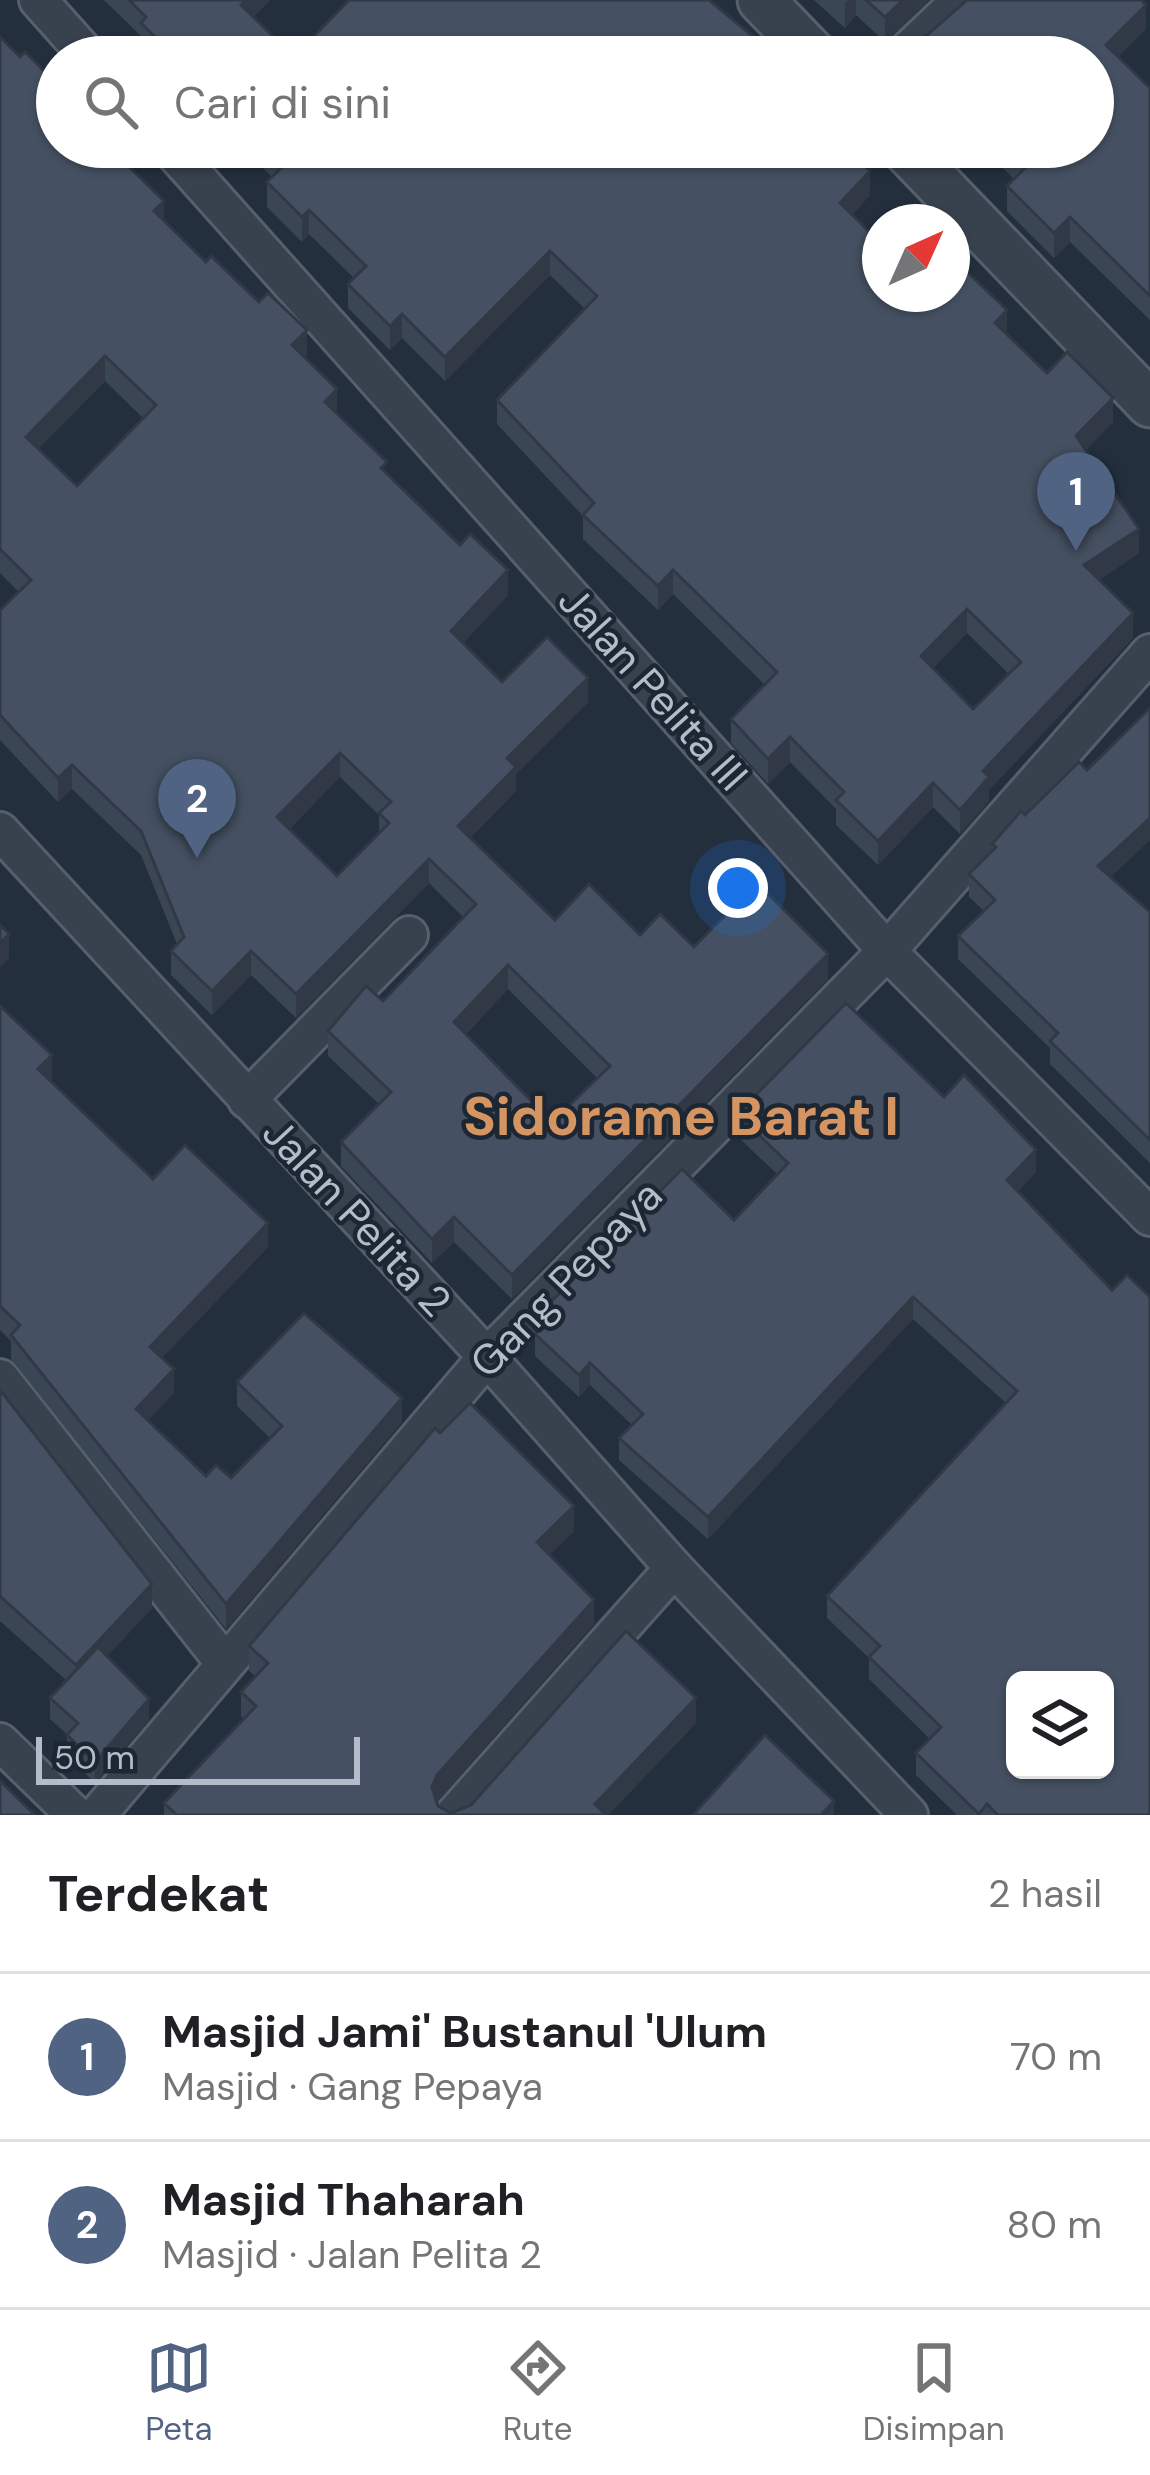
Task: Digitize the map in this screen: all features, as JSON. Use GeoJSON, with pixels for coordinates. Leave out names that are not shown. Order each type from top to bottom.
{"type":"FeatureCollection","features":[{"type":"Feature","properties":{"kind":"street"},"geometry":{"type":"LineString","coordinates":[[38,0],[70,36]]}},
{"type":"Feature","properties":{"kind":"street"},"geometry":{"type":"LineString","coordinates":[[761,0],[796,36]]}},
{"type":"Feature","properties":{"kind":"street"},"geometry":{"type":"LineString","coordinates":[[923,36],[961,0]]}},
{"type":"Feature","properties":{"kind":"street","name":"Jalan Pelita III"},"geometry":{"type":"LineString","coordinates":[[188,168],[887,951],[1150,1217]]}},
{"type":"Feature","properties":{"kind":"street"},"geometry":{"type":"LineString","coordinates":[[923,168],[1150,404]]}},
{"type":"Feature","properties":{"kind":"street","name":"Gang Pepaya"},"geometry":{"type":"LineString","coordinates":[[97,1815],[223,1661],[488,1357],[887,951],[1150,653]]}},
{"type":"Feature","properties":{"kind":"street","name":"Jalan Pelita 2"},"geometry":{"type":"LineString","coordinates":[[0,831],[488,1357],[674,1568],[909,1815]]}},
{"type":"Feature","properties":{"kind":"street"},"geometry":{"type":"LineString","coordinates":[[247,1100],[409,935]]}},
{"type":"Feature","properties":{"kind":"street"},"geometry":{"type":"LineString","coordinates":[[0,1378],[223,1661]]}},
{"type":"Feature","properties":{"kind":"street"},"geometry":{"type":"LineString","coordinates":[[454,1815],[674,1568]]}},
{"type":"Feature","properties":{"kind":"street"},"geometry":{"type":"LineString","coordinates":[[0,1742],[75,1815]]}},
{"type":"Feature","properties":{"kind":"building"},"geometry":{"type":"Polygon","coordinates":[[[129,0],[246,0],[241,5],[273,36],[154,36],[141,23],[146,17],[129,0]]]}},
{"type":"Feature","properties":{"kind":"building"},"geometry":{"type":"Polygon","coordinates":[[[349,0],[709,0],[753,36],[314,36],[349,0]]]}},
{"type":"Feature","properties":{"kind":"building"},"geometry":{"type":"Polygon","coordinates":[[[866,0],[903,0],[885,17],[866,0]]]}},
{"type":"Feature","properties":{"kind":"building"},"geometry":{"type":"Polygon","coordinates":[[[967,0],[1141,0],[1146,5],[1114,37],[926,36],[967,0]]]}},
{"type":"Feature","properties":{"kind":"building"},"geometry":{"type":"Polygon","coordinates":[[[0,37],[20,57],[25,52],[36,63],[36,168],[130,168],[164,201],[154,211],[206,262],[211,256],[259,302],[268,293],[307,330],[292,345],[337,389],[325,402],[387,462],[381,468],[460,545],[470,534],[508,570],[451,631],[502,682],[547,637],[588,678],[507,758],[516,767],[458,826],[555,920],[589,884],[640,935],[660,914],[694,947],[757,883],[828,954],[512,1275],[454,1217],[432,1239],[341,1142],[391,1092],[328,1031],[366,986],[383,1001],[476,904],[429,859],[296,994],[251,951],[212,991],[171,951],[184,937],[141,831],[72,765],[58,778],[0,715],[0,610],[31,580],[0,549],[0,37]],[[105,356],[26,437],[77,486],[156,405],[105,356]],[[340,753],[277,817],[337,876],[389,823],[379,813],[391,802],[340,753]],[[508,965],[454,1022],[552,1122],[610,1066],[508,965]]]}},
{"type":"Feature","properties":{"kind":"building"},"geometry":{"type":"Polygon","coordinates":[[[1114,53],[1150,88],[1150,296],[1070,217],[1054,233],[1007,186],[1025,168],[1114,168],[1114,53]]]}},
{"type":"Feature","properties":{"kind":"building"},"geometry":{"type":"Polygon","coordinates":[[[281,168],[867,168],[870,171],[840,203],[862,224],[862,312],[970,312],[970,275],[1007,310],[995,323],[1047,373],[1067,352],[1113,398],[1076,436],[1139,529],[1084,565],[1133,613],[983,771],[989,777],[960,810],[933,783],[878,841],[836,800],[844,792],[790,737],[768,759],[731,719],[777,672],[673,570],[658,586],[583,515],[594,503],[497,400],[597,296],[550,251],[445,357],[402,314],[390,326],[348,284],[366,266],[309,210],[302,217],[267,182],[281,168]],[[967,609],[921,656],[973,709],[1021,662],[967,609]]]}},
{"type":"Feature","properties":{"kind":"building"},"geometry":{"type":"Polygon","coordinates":[[[1150,708],[1150,818],[1098,866],[1150,912],[1150,1140],[1050,1041],[1058,1033],[958,936],[995,900],[969,874],[996,847],[992,844],[1021,811],[1025,815],[1079,762],[1087,770],[1150,708]]]}},
{"type":"Feature","properties":{"kind":"building"},"geometry":{"type":"Polygon","coordinates":[[[846,1003],[944,1097],[964,1075],[1036,1150],[1007,1180],[1112,1290],[1127,1275],[1150,1297],[1150,1815],[998,1815],[987,1804],[979,1814],[916,1753],[941,1727],[869,1657],[880,1646],[827,1596],[1017,1391],[913,1297],[708,1517],[619,1438],[643,1414],[590,1363],[579,1375],[535,1334],[553,1316],[545,1308],[682,1169],[734,1220],[788,1163],[737,1114],[846,1003]]]}},
{"type":"Feature","properties":{"kind":"building"},"geometry":{"type":"Polygon","coordinates":[[[0,1006],[52,1055],[38,1069],[153,1179],[185,1145],[268,1223],[150,1347],[174,1369],[136,1409],[206,1476],[216,1465],[231,1478],[282,1426],[237,1382],[304,1313],[402,1398],[226,1604],[11,1335],[20,1325],[0,1306],[0,1006]]]}},
{"type":"Feature","properties":{"kind":"building"},"geometry":{"type":"Polygon","coordinates":[[[0,1390],[152,1584],[76,1665],[0,1596],[0,1390]]]}},
{"type":"Feature","properties":{"kind":"building"},"geometry":{"type":"Polygon","coordinates":[[[470,1403],[574,1506],[537,1542],[594,1600],[437,1775],[432,1787],[438,1806],[451,1813],[471,1805],[626,1631],[696,1698],[595,1804],[606,1815],[177,1815],[164,1803],[256,1706],[241,1692],[268,1663],[249,1646],[435,1428],[440,1433],[470,1403]]]}},
{"type":"Feature","properties":{"kind":"building"},"geometry":{"type":"Polygon","coordinates":[[[98,1647],[149,1699],[95,1762],[67,1735],[78,1723],[50,1698],[98,1647]]]}},
{"type":"Feature","properties":{"kind":"building"},"geometry":{"type":"Polygon","coordinates":[[[765,1735],[834,1801],[821,1815],[693,1815],[765,1735]]]}},
{"type":"Feature","properties":{"kind":"building"},"geometry":{"type":"Polygon","coordinates":[[[0,1781],[35,1815],[0,1815],[0,1781]]]}},
{"type":"Feature","properties":{"kind":"place","name":"Masjid Jami' Bustanul 'Ulum"},"geometry":{"type":"Point","coordinates":[1076,551]}},
{"type":"Feature","properties":{"kind":"place","name":"Masjid Thaharah"},"geometry":{"type":"Point","coordinates":[197,858]}},
{"type":"Feature","properties":{"kind":"district","name":"Sidorame Barat I"},"geometry":{"type":"Point","coordinates":[681,1116]}}]}
